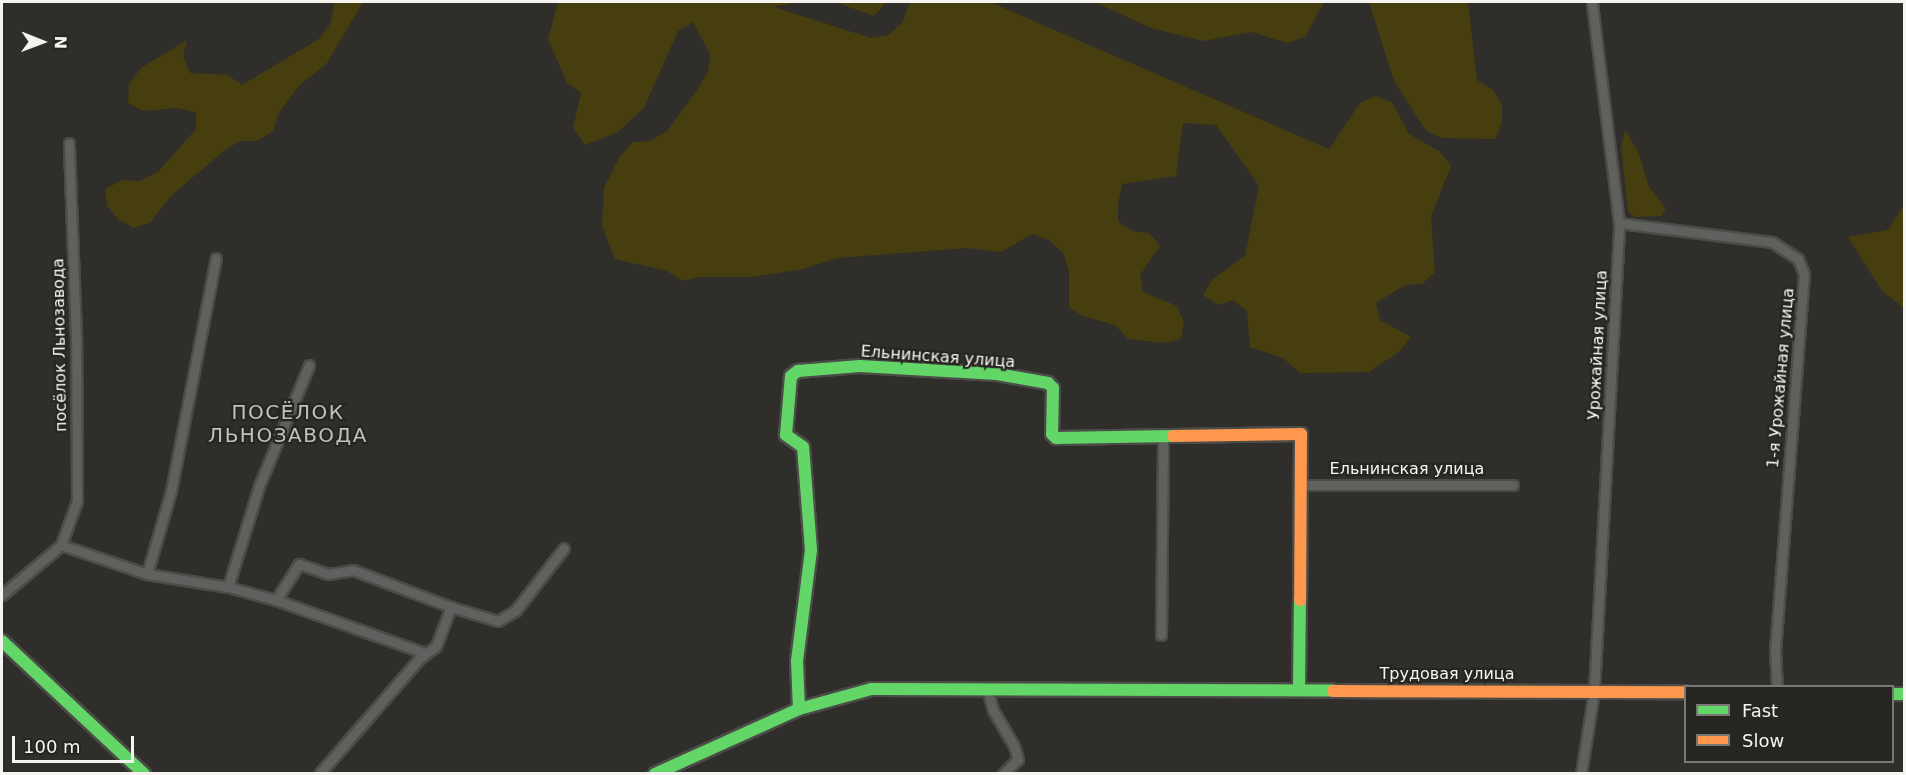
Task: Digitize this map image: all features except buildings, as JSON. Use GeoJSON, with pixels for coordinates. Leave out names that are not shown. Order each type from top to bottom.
{"type":"FeatureCollection","features":[{"type":"Feature","properties":{"kind":"main road","name":"Ельнинская улица"},"geometry":{"type":"LineString","coordinates":[[799,710],[797,661],[811,550],[803,447],[786,435],[791,376],[798,371],[860,366],[997,374],[1048,383],[1053,388],[1052,434],[1056,438],[1301,434],[1299,690]]}},
{"type":"Feature","properties":{"kind":"main road"},"geometry":{"type":"LineString","coordinates":[[2,641],[144,774]]}},
{"type":"Feature","properties":{"kind":"main road","name":"Трудовая улица"},"geometry":{"type":"LineString","coordinates":[[987,688],[1684,692]]}},
{"type":"Feature","properties":{"kind":"main road"},"geometry":{"type":"LineString","coordinates":[[655,774],[799,710],[871,689],[987,688]]}},
{"type":"Feature","properties":{"kind":"street","name":"Урожайная улица"},"geometry":{"type":"LineString","coordinates":[[1581,774],[1594,691],[1619,223],[1592,2]]}},
{"type":"Feature","properties":{"kind":"street","name":"посёлок Льнозавода"},"geometry":{"type":"LineString","coordinates":[[2,595],[61,545],[77,501],[76,337],[69,143]]}},
{"type":"Feature","properties":{"kind":"street","name":"1-я Урожайная улица"},"geometry":{"type":"LineString","coordinates":[[1619,223],[1772,242],[1798,259],[1804,274],[1775,650],[1777,685]]}},
{"type":"Feature","properties":{"kind":"street"},"geometry":{"type":"LineString","coordinates":[[147,574],[171,491],[216,258]]}},
{"type":"Feature","properties":{"kind":"street"},"geometry":{"type":"LineString","coordinates":[[228,587],[259,486],[309,365]]}},
{"type":"Feature","properties":{"kind":"street"},"geometry":{"type":"LineString","coordinates":[[1161,635],[1163,437]]}},
{"type":"Feature","properties":{"kind":"street","name":"Ельнинская улица"},"geometry":{"type":"LineString","coordinates":[[1300,485],[1513,485]]}},
{"type":"Feature","properties":{"kind":"street"},"geometry":{"type":"LineString","coordinates":[[61,545],[147,574],[228,587],[276,600],[422,656]]}},
{"type":"Feature","properties":{"kind":"street"},"geometry":{"type":"LineString","coordinates":[[276,600],[299,564],[328,574],[353,570],[455,609],[498,621],[516,610],[564,548]]}},
{"type":"Feature","properties":{"kind":"street"},"geometry":{"type":"LineString","coordinates":[[320,773],[422,656],[436,646],[455,609]]}},
{"type":"Feature","properties":{"kind":"street"},"geometry":{"type":"LineString","coordinates":[[987,688],[993,710],[1018,759],[1003,774]]}},
{"type":"Feature","properties":{"kind":"shaded area"},"geometry":{"type":"Polygon","coordinates":[[[335,2],[363,2],[327,63],[299,86],[278,114],[273,131],[257,141],[240,141],[225,150],[171,196],[150,223],[133,228],[118,219],[107,206],[105,189],[123,180],[140,181],[158,172],[196,129],[196,112],[177,108],[143,111],[128,103],[129,84],[141,68],[187,40],[183,57],[190,73],[228,75],[242,85],[319,39],[330,24],[335,2]]]}},
{"type":"Feature","properties":{"kind":"shaded area"},"geometry":{"type":"Polygon","coordinates":[[[558,2],[796,2],[774,7],[871,38],[888,35],[902,23],[910,2],[990,2],[1329,149],[1360,103],[1375,96],[1392,102],[1409,134],[1439,151],[1451,165],[1431,217],[1435,272],[1422,284],[1405,285],[1376,303],[1380,320],[1411,337],[1400,351],[1369,372],[1300,373],[1283,358],[1250,347],[1247,311],[1233,300],[1218,305],[1203,295],[1213,279],[1245,256],[1259,186],[1216,125],[1183,123],[1176,176],[1122,184],[1118,204],[1118,221],[1132,231],[1149,233],[1160,246],[1140,275],[1143,292],[1177,306],[1184,322],[1181,339],[1164,343],[1128,339],[1115,325],[1082,316],[1069,307],[1069,271],[1063,253],[1049,240],[1032,234],[1001,252],[967,248],[837,258],[803,269],[752,277],[699,277],[683,281],[667,271],[615,259],[602,226],[604,188],[620,156],[633,142],[650,141],[667,131],[708,71],[710,54],[693,22],[678,31],[644,108],[618,132],[585,145],[573,128],[581,93],[567,83],[548,39],[558,2]]]}},
{"type":"Feature","properties":{"kind":"shaded area"},"geometry":{"type":"Polygon","coordinates":[[[835,2],[886,2],[874,16],[835,2]]]}},
{"type":"Feature","properties":{"kind":"shaded area"},"geometry":{"type":"Polygon","coordinates":[[[1095,2],[1324,2],[1305,37],[1287,43],[1252,32],[1203,41],[1151,28],[1095,2]]]}},
{"type":"Feature","properties":{"kind":"shaded area"},"geometry":{"type":"Polygon","coordinates":[[[1369,2],[1468,2],[1477,80],[1493,90],[1502,105],[1502,123],[1495,139],[1442,138],[1426,131],[1394,81],[1369,2]]]}},
{"type":"Feature","properties":{"kind":"shaded area"},"geometry":{"type":"Polygon","coordinates":[[[1625,130],[1638,151],[1649,187],[1666,208],[1661,216],[1635,217],[1628,212],[1621,147],[1625,130]]]}},
{"type":"Feature","properties":{"kind":"shaded area"},"geometry":{"type":"Polygon","coordinates":[[[1904,205],[1904,308],[1882,291],[1848,237],[1888,230],[1904,205]]]}},
{"type":"Feature","properties":{"kind":"traffic: fast"},"geometry":{"type":"LineString","coordinates":[[799,709],[797,661],[811,550],[803,447],[786,435],[791,376],[798,371],[860,366],[997,374],[1048,383],[1053,388],[1052,434],[1056,438],[1173,436]]}},
{"type":"Feature","properties":{"kind":"traffic: fast"},"geometry":{"type":"LineString","coordinates":[[1299,690],[1300,600]]}},
{"type":"Feature","properties":{"kind":"traffic: fast"},"geometry":{"type":"LineString","coordinates":[[2,641],[144,774]]}},
{"type":"Feature","properties":{"kind":"traffic: fast"},"geometry":{"type":"LineString","coordinates":[[655,774],[799,709],[871,689],[1333,691]]}},
{"type":"Feature","properties":{"kind":"traffic: fast"},"geometry":{"type":"LineString","coordinates":[[1894,694],[1904,694]]}},
{"type":"Feature","properties":{"kind":"traffic: slow"},"geometry":{"type":"LineString","coordinates":[[1173,436],[1301,434],[1300,600]]}},
{"type":"Feature","properties":{"kind":"traffic: slow"},"geometry":{"type":"LineString","coordinates":[[1333,691],[1684,692]]}},
{"type":"Feature","properties":{"kind":"district","name":"ПОСЁЛОК ЛЬНОЗАВОДА"},"geometry":{"type":"Point","coordinates":[288,424]}}]}
